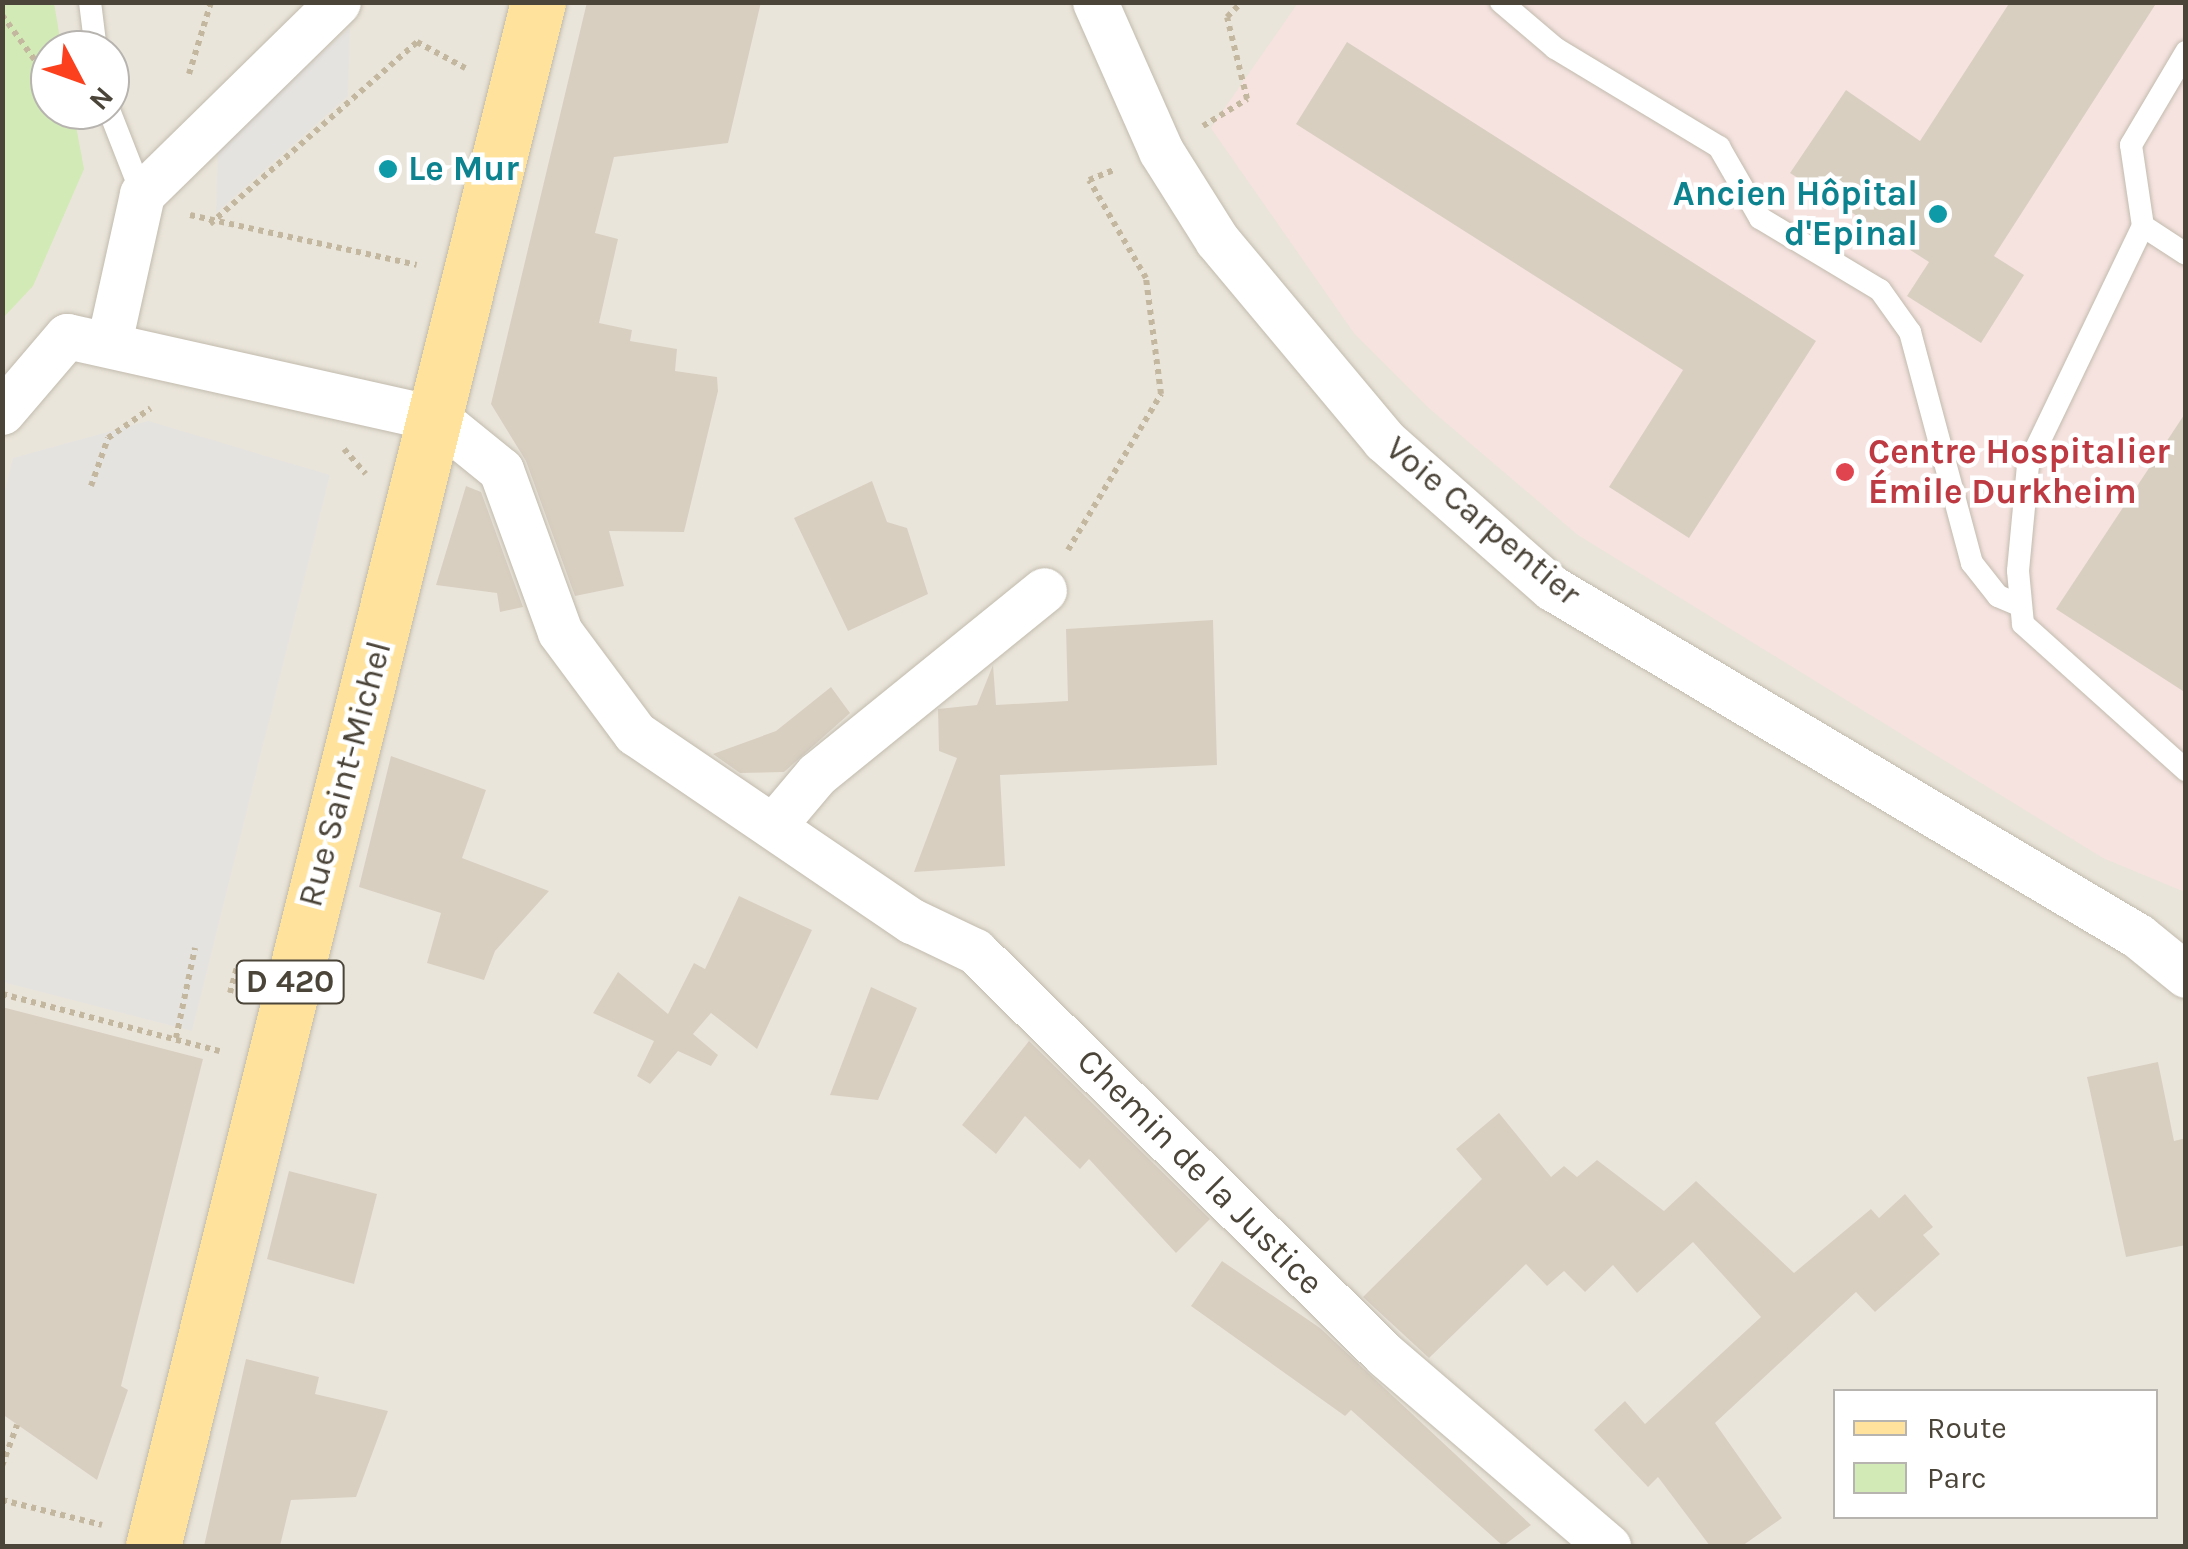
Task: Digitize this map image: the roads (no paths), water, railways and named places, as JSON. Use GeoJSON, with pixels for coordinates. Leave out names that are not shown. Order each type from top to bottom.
{"type":"FeatureCollection","features":[{"type":"Feature","properties":{"kind":"main road","name":"Rue Saint-Michel"},"geometry":{"type":"LineString","coordinates":[[131,1537],[239,1175],[438,420],[529,5]]}},
{"type":"Feature","properties":{"kind":"street"},"geometry":{"type":"LineString","coordinates":[[110,343],[159,208],[338,2]]}},
{"type":"Feature","properties":{"kind":"street","name":"Voie Carpentier"},"geometry":{"type":"LineString","coordinates":[[1094,2],[1162,151],[1218,240],[1384,440],[1552,588],[2138,936],[2186,975]]}},
{"type":"Feature","properties":{"kind":"street"},"geometry":{"type":"LineString","coordinates":[[2,412],[67,336],[438,420]]}},
{"type":"Feature","properties":{"kind":"street","name":"Chemin de la Justice"},"geometry":{"type":"LineString","coordinates":[[438,420],[501,470],[560,632],[635,733],[912,921],[976,951],[1386,1355],[1608,1546]]}},
{"type":"Feature","properties":{"kind":"street"},"geometry":{"type":"LineString","coordinates":[[773,826],[830,762],[1044,590]]}},
{"type":"Feature","properties":{"kind":"street","name":"Voie Carpentier"},"geometry":{"type":"LineString","coordinates":[[2138,936],[2186,945]]}},
{"type":"Feature","properties":{"kind":"lane"},"geometry":{"type":"LineString","coordinates":[[90,2],[94,30]]}},
{"type":"Feature","properties":{"kind":"lane"},"geometry":{"type":"LineString","coordinates":[[1501,2],[1555,48],[1719,147],[1760,218],[1880,290],[1910,332],[1972,564],[1998,596],[2021,606]]}},
{"type":"Feature","properties":{"kind":"lane"},"geometry":{"type":"LineString","coordinates":[[2186,52],[2131,145],[2143,226],[2028,465],[2021,606],[2023,624],[2068,674],[2186,770]]}},
{"type":"Feature","properties":{"kind":"lane"},"geometry":{"type":"LineString","coordinates":[[119,130],[159,208]]}},
{"type":"Feature","properties":{"kind":"lane"},"geometry":{"type":"LineString","coordinates":[[2143,226],[2186,254]]}},
{"type":"Feature","properties":{"kind":"place","name":"Le Mur"},"geometry":{"type":"Point","coordinates":[388,169]}},
{"type":"Feature","properties":{"kind":"place","name":"Ancien Hôpital d'Epinal"},"geometry":{"type":"Point","coordinates":[1938,214]}},
{"type":"Feature","properties":{"kind":"place","name":"Centre Hospitalier Émile Durkheim"},"geometry":{"type":"Point","coordinates":[1845,472]}}]}
